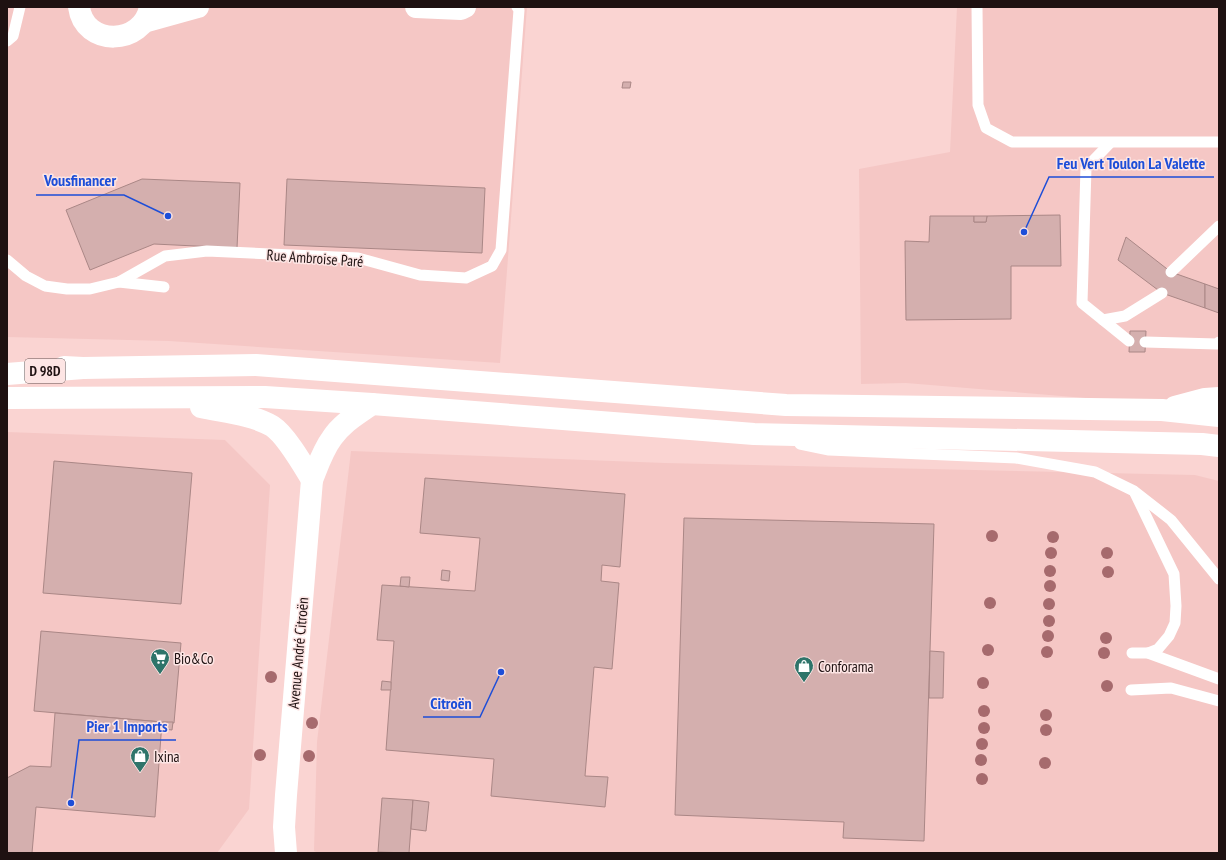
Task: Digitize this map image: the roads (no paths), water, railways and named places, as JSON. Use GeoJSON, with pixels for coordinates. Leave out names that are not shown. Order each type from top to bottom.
{"type":"FeatureCollection","features":[{"type":"Feature","properties":{"kind":"main road"},"geometry":{"type":"LineString","coordinates":[[65,7],[81,14],[94,30],[102,35],[111,37],[121,37],[138,29],[147,14],[198,7]]}},
{"type":"Feature","properties":{"kind":"main road"},"geometry":{"type":"LineString","coordinates":[[416,7],[461,9],[465,7]]}},
{"type":"Feature","properties":{"kind":"main road"},"geometry":{"type":"LineString","coordinates":[[7,363],[82,368],[256,365],[786,405],[1162,410],[1219,416]]}},
{"type":"Feature","properties":{"kind":"main road","name":"D 98D"},"geometry":{"type":"LineString","coordinates":[[7,374],[82,368]]}},
{"type":"Feature","properties":{"kind":"main road"},"geometry":{"type":"LineString","coordinates":[[7,398],[265,397],[754,434],[1194,444],[1219,446]]}},
{"type":"Feature","properties":{"kind":"main road"},"geometry":{"type":"LineString","coordinates":[[160,398],[247,416],[272,426],[283,436],[312,480]]}},
{"type":"Feature","properties":{"kind":"main road"},"geometry":{"type":"LineString","coordinates":[[1162,410],[1205,399],[1219,398]]}},
{"type":"Feature","properties":{"kind":"main road","name":"Avenue André Citroën"},"geometry":{"type":"LineString","coordinates":[[286,853],[284,827],[312,480],[326,447],[332,437],[343,425],[372,404]]}},
{"type":"Feature","properties":{"kind":"main road","name":"Avenue André Citroën"},"geometry":{"type":"LineString","coordinates":[[271,853],[284,827]]}},
{"type":"Feature","properties":{"kind":"lane"},"geometry":{"type":"LineString","coordinates":[[7,40],[13,36],[20,7]]}},
{"type":"Feature","properties":{"kind":"lane","name":"Rue Ambroise Paré"},"geometry":{"type":"LineString","coordinates":[[7,260],[26,276],[45,286],[66,289],[90,289],[119,282],[165,256],[207,252],[358,258],[420,275],[466,278],[492,266],[501,250],[519,10],[517,7]]}},
{"type":"Feature","properties":{"kind":"lane"},"geometry":{"type":"LineString","coordinates":[[977,7],[978,105],[986,128],[1012,142],[1217,146]]}},
{"type":"Feature","properties":{"kind":"lane"},"geometry":{"type":"LineString","coordinates":[[1110,143],[1086,168],[1082,303],[1129,340]]}},
{"type":"Feature","properties":{"kind":"lane"},"geometry":{"type":"LineString","coordinates":[[1171,272],[1219,226]]}},
{"type":"Feature","properties":{"kind":"lane"},"geometry":{"type":"LineString","coordinates":[[119,282],[164,287]]}},
{"type":"Feature","properties":{"kind":"lane"},"geometry":{"type":"LineString","coordinates":[[1103,320],[1124,316],[1162,293]]}},
{"type":"Feature","properties":{"kind":"lane"},"geometry":{"type":"LineString","coordinates":[[1146,342],[1217,344],[1219,342]]}},
{"type":"Feature","properties":{"kind":"lane"},"geometry":{"type":"LineString","coordinates":[[754,434],[829,450],[1016,458],[1095,472],[1134,491],[1171,520],[1219,580]]}},
{"type":"Feature","properties":{"kind":"lane"},"geometry":{"type":"LineString","coordinates":[[1134,491],[1174,574],[1176,606],[1175,623],[1169,636],[1158,648],[1148,654]]}},
{"type":"Feature","properties":{"kind":"lane"},"geometry":{"type":"LineString","coordinates":[[1132,653],[1148,654],[1219,679]]}},
{"type":"Feature","properties":{"kind":"lane"},"geometry":{"type":"LineString","coordinates":[[1131,690],[1171,688],[1219,701]]}},
{"type":"Feature","properties":{"kind":"place","name":"Vousfinancer"},"geometry":{"type":"Point","coordinates":[168,216]}},
{"type":"Feature","properties":{"kind":"place","name":"Feu Vert Toulon La Valette"},"geometry":{"type":"Point","coordinates":[1024,232]}},
{"type":"Feature","properties":{"kind":"place","name":"Citroën"},"geometry":{"type":"Point","coordinates":[501,672]}},
{"type":"Feature","properties":{"kind":"place","name":"Bio&Co"},"geometry":{"type":"Point","coordinates":[160,675]}},
{"type":"Feature","properties":{"kind":"place","name":"Conforama"},"geometry":{"type":"Point","coordinates":[804,683]}},
{"type":"Feature","properties":{"kind":"place","name":"Ixina"},"geometry":{"type":"Point","coordinates":[140,773]}},
{"type":"Feature","properties":{"kind":"place","name":"Pier 1 Imports"},"geometry":{"type":"Point","coordinates":[71,803]}}]}
